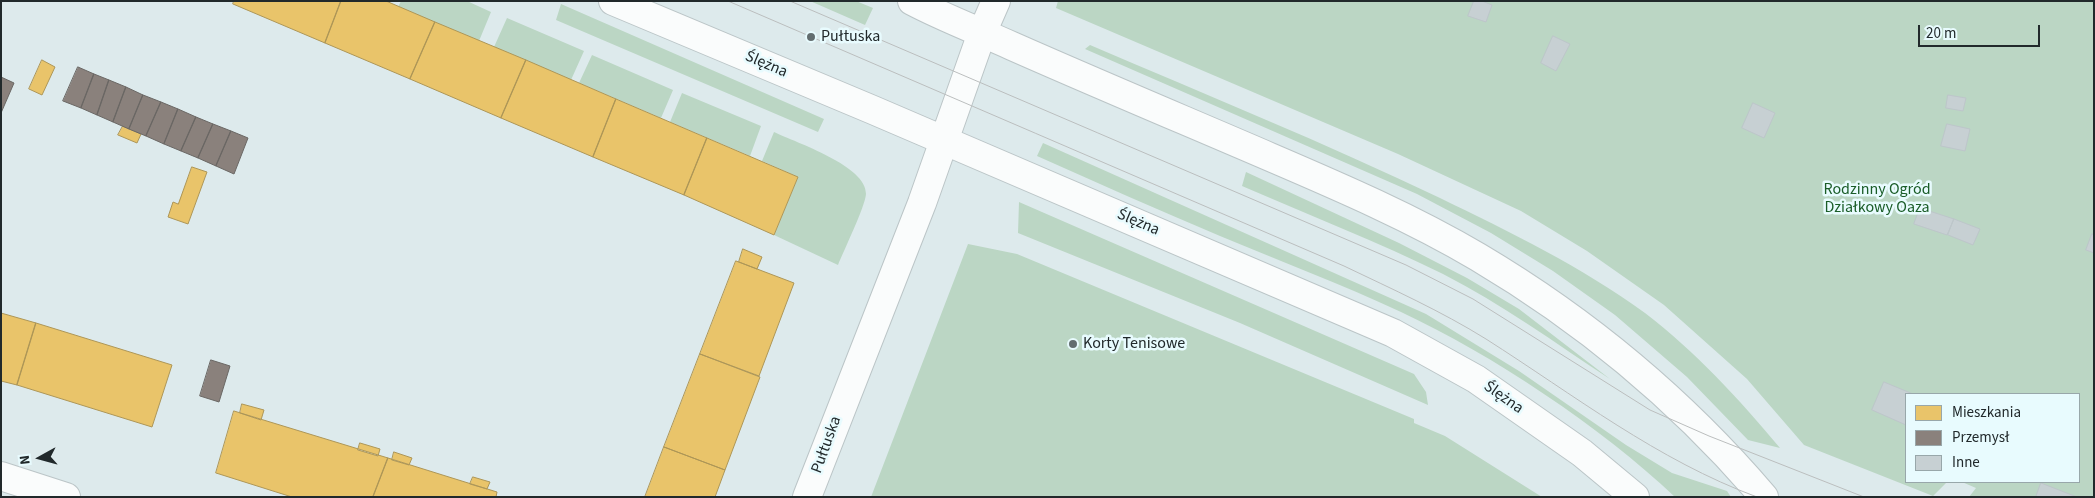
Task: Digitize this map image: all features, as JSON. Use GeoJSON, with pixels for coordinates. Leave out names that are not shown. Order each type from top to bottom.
{"type":"FeatureCollection","features":[{"type":"Feature","properties":{"kind":"main road","name":"Ślężna"},"geometry":{"type":"LineString","coordinates":[[613,1],[944,140],[1393,333],[1476,380],[1582,452],[1635,497]]}},
{"type":"Feature","properties":{"kind":"main road"},"geometry":{"type":"LineString","coordinates":[[912,1],[1326,181],[1476,255],[1581,324],[1627,360],[1709,436],[1764,497]]}},
{"type":"Feature","properties":{"kind":"main road","name":"Pułtuska"},"geometry":{"type":"LineString","coordinates":[[807,497],[944,140],[982,33],[996,1]]}},
{"type":"Feature","properties":{"kind":"main road"},"geometry":{"type":"LineString","coordinates":[[1,476],[66,497]]}},
{"type":"Feature","properties":{"kind":"green space"},"geometry":{"type":"Polygon","coordinates":[[[401,1],[467,1],[491,12],[479,41],[398,7],[401,1]]]}},
{"type":"Feature","properties":{"kind":"green space"},"geometry":{"type":"Polygon","coordinates":[[[810,1],[856,1],[873,8],[865,25],[810,1]]]}},
{"type":"Feature","properties":{"kind":"green space","name":"Rodzinny Ogród Działkowy Oaza"},"geometry":{"type":"Polygon","coordinates":[[[1058,1],[2094,1],[2094,497],[1969,497],[1976,488],[1964,483],[2080,483],[2080,393],[1905,393],[1905,483],[1946,483],[1933,496],[1804,445],[1747,379],[1664,305],[1587,251],[1521,211],[1398,154],[1056,8],[1058,1]]]}},
{"type":"Feature","properties":{"kind":"green space"},"geometry":{"type":"Polygon","coordinates":[[[561,4],[824,119],[818,132],[556,20],[561,4]]]}},
{"type":"Feature","properties":{"kind":"green space"},"geometry":{"type":"Polygon","coordinates":[[[507,18],[584,51],[571,80],[494,47],[507,18]]]}},
{"type":"Feature","properties":{"kind":"green space"},"geometry":{"type":"Polygon","coordinates":[[[1090,45],[1397,178],[1493,224],[1571,265],[1621,296],[1682,343],[1733,394],[1780,448],[1748,440],[1687,377],[1615,315],[1553,271],[1491,233],[1417,194],[1085,49],[1090,45]]]}},
{"type":"Feature","properties":{"kind":"green space"},"geometry":{"type":"Polygon","coordinates":[[[592,55],[673,90],[661,118],[579,83],[592,55]]]}},
{"type":"Feature","properties":{"kind":"green space"},"geometry":{"type":"Polygon","coordinates":[[[682,93],[761,126],[750,156],[670,122],[682,93]]]}},
{"type":"Feature","properties":{"kind":"green space"},"geometry":{"type":"Polygon","coordinates":[[[774,132],[843,165],[855,174],[863,184],[866,194],[865,200],[838,265],[774,235],[798,177],[762,161],[774,132]]]}},
{"type":"Feature","properties":{"kind":"green space"},"geometry":{"type":"Polygon","coordinates":[[[1043,143],[1426,314],[1519,371],[1626,445],[1672,473],[1727,491],[1731,497],[1675,497],[1646,471],[1580,419],[1545,394],[1472,349],[1401,312],[1037,156],[1043,143]]]}},
{"type":"Feature","properties":{"kind":"green space"},"geometry":{"type":"Polygon","coordinates":[[[1246,172],[1399,243],[1467,278],[1519,309],[1610,379],[1507,311],[1443,274],[1242,186],[1246,172]]]}},
{"type":"Feature","properties":{"kind":"green space"},"geometry":{"type":"Polygon","coordinates":[[[1019,202],[1414,374],[1426,392],[1428,405],[1240,323],[1018,233],[1019,202]]]}},
{"type":"Feature","properties":{"kind":"green space","name":"Korty Tenisowe"},"geometry":{"type":"Polygon","coordinates":[[[968,244],[1017,254],[1414,419],[1414,423],[1445,436],[1542,497],[871,497],[968,244]]]}},
{"type":"Feature","properties":{"kind":"building: Mieszkania"},"geometry":{"type":"Polygon","coordinates":[[[234,1],[341,1],[325,43],[233,4],[234,1]]]}},
{"type":"Feature","properties":{"kind":"building: Mieszkania"},"geometry":{"type":"Polygon","coordinates":[[[341,1],[386,1],[435,22],[410,79],[325,43],[341,1]]]}},
{"type":"Feature","properties":{"kind":"building: Mieszkania"},"geometry":{"type":"Polygon","coordinates":[[[435,22],[526,60],[501,118],[410,79],[435,22]]]}},
{"type":"Feature","properties":{"kind":"building: Mieszkania"},"geometry":{"type":"Polygon","coordinates":[[[42,60],[55,67],[42,95],[29,89],[42,60]]]}},
{"type":"Feature","properties":{"kind":"building: Mieszkania"},"geometry":{"type":"Polygon","coordinates":[[[526,60],[616,99],[593,157],[501,118],[526,60]]]}},
{"type":"Feature","properties":{"kind":"building: Mieszkania"},"geometry":{"type":"Polygon","coordinates":[[[616,99],[707,138],[684,195],[593,157],[616,99]]]}},
{"type":"Feature","properties":{"kind":"building: Mieszkania"},"geometry":{"type":"Polygon","coordinates":[[[123,126],[141,134],[137,143],[118,135],[123,126]]]}},
{"type":"Feature","properties":{"kind":"building: Mieszkania"},"geometry":{"type":"Polygon","coordinates":[[[707,138],[798,177],[774,235],[684,195],[707,138]]]}},
{"type":"Feature","properties":{"kind":"building: Mieszkania"},"geometry":{"type":"Polygon","coordinates":[[[192,167],[207,172],[188,224],[168,217],[173,202],[178,204],[192,167]]]}},
{"type":"Feature","properties":{"kind":"building: Mieszkania"},"geometry":{"type":"Polygon","coordinates":[[[743,249],[762,257],[757,269],[739,262],[743,249]]]}},
{"type":"Feature","properties":{"kind":"building: Mieszkania"},"geometry":{"type":"Polygon","coordinates":[[[736,261],[794,283],[759,376],[700,354],[736,261]]]}},
{"type":"Feature","properties":{"kind":"building: Mieszkania"},"geometry":{"type":"Polygon","coordinates":[[[1,313],[36,323],[17,385],[1,381],[1,313]]]}},
{"type":"Feature","properties":{"kind":"building: Mieszkania"},"geometry":{"type":"Polygon","coordinates":[[[36,323],[172,365],[152,427],[17,385],[36,323]]]}},
{"type":"Feature","properties":{"kind":"building: Mieszkania"},"geometry":{"type":"Polygon","coordinates":[[[700,354],[760,377],[725,470],[664,447],[700,354]]]}},
{"type":"Feature","properties":{"kind":"building: Mieszkania"},"geometry":{"type":"Polygon","coordinates":[[[242,404],[264,410],[261,420],[240,413],[242,404]]]}},
{"type":"Feature","properties":{"kind":"building: Mieszkania"},"geometry":{"type":"Polygon","coordinates":[[[234,411],[388,458],[373,497],[292,497],[216,473],[234,411]]]}},
{"type":"Feature","properties":{"kind":"building: Mieszkania"},"geometry":{"type":"Polygon","coordinates":[[[360,443],[380,449],[378,456],[358,450],[360,443]]]}},
{"type":"Feature","properties":{"kind":"building: Mieszkania"},"geometry":{"type":"Polygon","coordinates":[[[664,447],[725,470],[715,497],[645,497],[664,447]]]}},
{"type":"Feature","properties":{"kind":"building: Mieszkania"},"geometry":{"type":"Polygon","coordinates":[[[394,452],[412,458],[409,465],[392,460],[394,452]]]}},
{"type":"Feature","properties":{"kind":"building: Mieszkania"},"geometry":{"type":"Polygon","coordinates":[[[388,458],[497,492],[496,497],[373,497],[388,458]]]}},
{"type":"Feature","properties":{"kind":"building: Mieszkania"},"geometry":{"type":"Polygon","coordinates":[[[473,477],[490,482],[487,489],[470,484],[473,477]]]}},
{"type":"Feature","properties":{"kind":"building: Przemysł"},"geometry":{"type":"Polygon","coordinates":[[[78,67],[94,74],[81,108],[63,101],[78,67]]]}},
{"type":"Feature","properties":{"kind":"building: Przemysł"},"geometry":{"type":"Polygon","coordinates":[[[94,74],[109,80],[97,115],[81,108],[94,74]]]}},
{"type":"Feature","properties":{"kind":"building: Przemysł"},"geometry":{"type":"Polygon","coordinates":[[[1,77],[14,83],[1,113],[1,77]]]}},
{"type":"Feature","properties":{"kind":"building: Przemysł"},"geometry":{"type":"Polygon","coordinates":[[[109,80],[126,87],[113,122],[97,115],[109,80]]]}},
{"type":"Feature","properties":{"kind":"building: Przemysł"},"geometry":{"type":"Polygon","coordinates":[[[126,87],[143,95],[129,129],[113,122],[126,87]]]}},
{"type":"Feature","properties":{"kind":"building: Przemysł"},"geometry":{"type":"Polygon","coordinates":[[[143,95],[161,102],[146,136],[129,129],[143,95]]]}},
{"type":"Feature","properties":{"kind":"building: Przemysł"},"geometry":{"type":"Polygon","coordinates":[[[161,102],[178,109],[164,144],[146,136],[161,102]]]}},
{"type":"Feature","properties":{"kind":"building: Przemysł"},"geometry":{"type":"Polygon","coordinates":[[[178,109],[196,117],[181,151],[164,144],[178,109]]]}},
{"type":"Feature","properties":{"kind":"building: Przemysł"},"geometry":{"type":"Polygon","coordinates":[[[196,117],[213,124],[198,158],[181,151],[196,117]]]}},
{"type":"Feature","properties":{"kind":"building: Przemysł"},"geometry":{"type":"Polygon","coordinates":[[[213,124],[231,131],[216,166],[198,158],[213,124]]]}},
{"type":"Feature","properties":{"kind":"building: Przemysł"},"geometry":{"type":"Polygon","coordinates":[[[231,131],[248,138],[234,174],[216,166],[231,131]]]}},
{"type":"Feature","properties":{"kind":"building: Przemysł"},"geometry":{"type":"Polygon","coordinates":[[[211,360],[230,366],[219,402],[200,396],[211,360]]]}},
{"type":"Feature","properties":{"kind":"building: Inne"},"geometry":{"type":"Polygon","coordinates":[[[1474,1],[1482,1],[1492,5],[1486,22],[1468,16],[1474,1]]]}},
{"type":"Feature","properties":{"kind":"building: Inne"},"geometry":{"type":"Polygon","coordinates":[[[1553,36],[1570,44],[1556,71],[1541,63],[1553,36]]]}},
{"type":"Feature","properties":{"kind":"building: Inne"},"geometry":{"type":"Polygon","coordinates":[[[1948,95],[1966,98],[1963,111],[1946,108],[1948,95]]]}},
{"type":"Feature","properties":{"kind":"building: Inne"},"geometry":{"type":"Polygon","coordinates":[[[1753,103],[1775,113],[1764,138],[1742,128],[1753,103]]]}},
{"type":"Feature","properties":{"kind":"building: Inne"},"geometry":{"type":"Polygon","coordinates":[[[1947,124],[1970,129],[1965,151],[1941,146],[1947,124]]]}},
{"type":"Feature","properties":{"kind":"building: Inne"},"geometry":{"type":"Polygon","coordinates":[[[1920,208],[1954,219],[1947,235],[1914,224],[1920,208]]]}},
{"type":"Feature","properties":{"kind":"building: Inne"},"geometry":{"type":"Polygon","coordinates":[[[1954,219],[1980,229],[1973,245],[1948,235],[1954,219]]]}},
{"type":"Feature","properties":{"kind":"building: Inne"},"geometry":{"type":"Polygon","coordinates":[[[2092,234],[2094,235],[2094,253],[2086,250],[2092,234]]]}},
{"type":"Feature","properties":{"kind":"building: Inne"},"geometry":{"type":"Polygon","coordinates":[[[1884,382],[1911,393],[1905,393],[1905,425],[1872,410],[1884,382]]]}},
{"type":"Feature","properties":{"kind":"building: Inne"},"geometry":{"type":"Polygon","coordinates":[[[2041,483],[2077,497],[2036,497],[2041,483]]]}},
{"type":"Feature","properties":{"kind":"tram line"},"geometry":{"type":"LineString","coordinates":[[728,1],[1344,266],[1398,292],[1452,319],[1486,339],[1651,446],[1720,482],[1757,497]]}},
{"type":"Feature","properties":{"kind":"tram line"},"geometry":{"type":"LineString","coordinates":[[790,1],[1406,265],[1473,299],[1650,410],[1709,436],[1864,497]]}},
{"type":"Feature","properties":{"kind":"place","name":"Pułtuska"},"geometry":{"type":"Point","coordinates":[811,37]}},
{"type":"Feature","properties":{"kind":"place","name":"Korty Tenisowe"},"geometry":{"type":"Point","coordinates":[1073,344]}}]}
